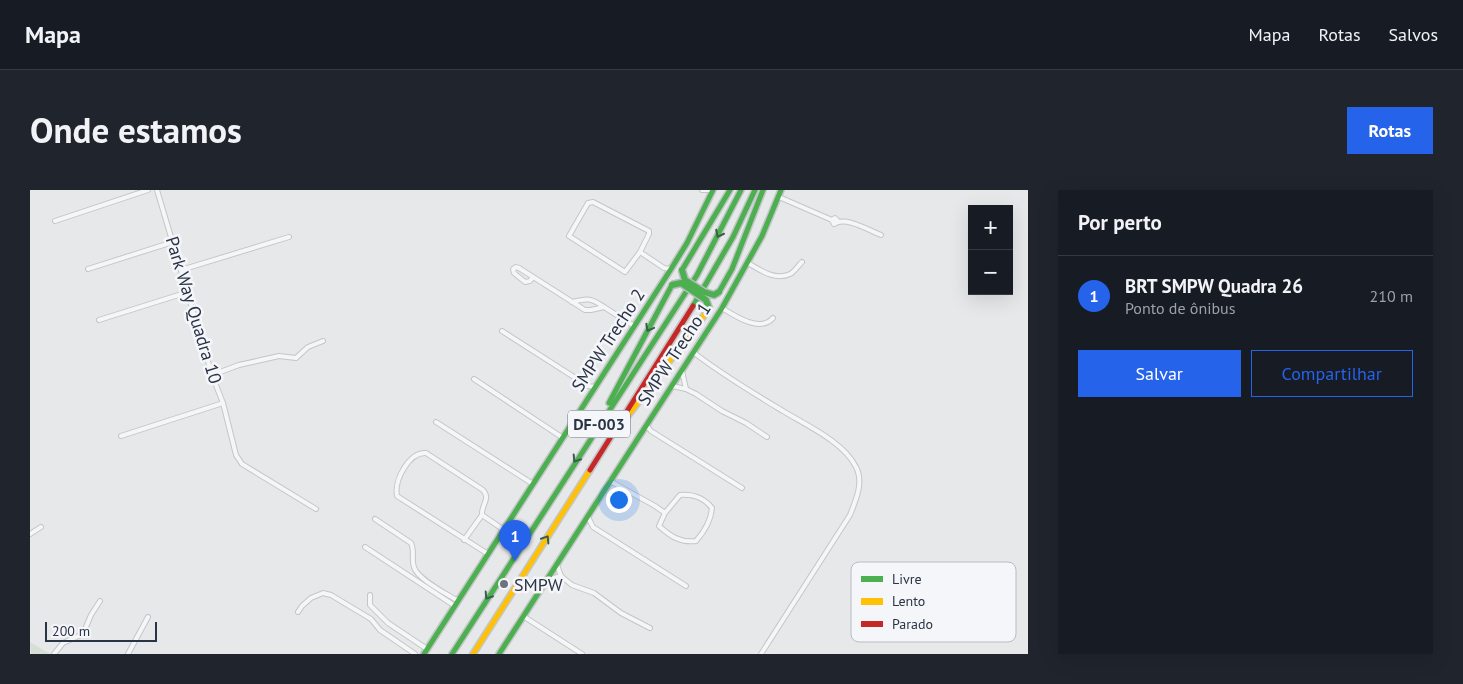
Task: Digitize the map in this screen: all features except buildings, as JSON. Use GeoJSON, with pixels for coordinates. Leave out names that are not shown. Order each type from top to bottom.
{"type":"FeatureCollection","features":[{"type":"Feature","properties":{"kind":"main road","name":"SMPW Trecho 2"},"geometry":{"type":"LineString","coordinates":[[425,652],[667,276],[687,243],[713,190]]}},
{"type":"Feature","properties":{"kind":"main road"},"geometry":{"type":"LineString","coordinates":[[730,190],[682,270],[685,280],[704,292],[714,295],[719,292],[740,251],[763,190]]}},
{"type":"Feature","properties":{"kind":"main road","name":"DF-003"},"geometry":{"type":"LineString","coordinates":[[452,654],[697,275],[741,190]]}},
{"type":"Feature","properties":{"kind":"main road","name":"DF-003"},"geometry":{"type":"LineString","coordinates":[[473,654],[710,280],[737,232],[755,190]]}},
{"type":"Feature","properties":{"kind":"main road","name":"SMPW Trecho 1"},"geometry":{"type":"LineString","coordinates":[[499,654],[722,308],[748,263],[780,193]]}},
{"type":"Feature","properties":{"kind":"main road"},"geometry":{"type":"LineString","coordinates":[[596,429],[672,285],[681,283],[706,300],[709,308],[611,438]]}},
{"type":"Feature","properties":{"kind":"street"},"geometry":{"type":"LineString","coordinates":[[55,221],[148,190]]}},
{"type":"Feature","properties":{"kind":"street"},"geometry":{"type":"LineString","coordinates":[[157,191],[162,190]]}},
{"type":"Feature","properties":{"kind":"street"},"geometry":{"type":"LineString","coordinates":[[704,190],[713,190]]}},
{"type":"Feature","properties":{"kind":"street"},"geometry":{"type":"LineString","coordinates":[[704,190],[710,198]]}},
{"type":"Feature","properties":{"kind":"street","name":"Park Way Quadra 10"},"geometry":{"type":"LineString","coordinates":[[157,191],[236,455],[242,464],[316,509]]}},
{"type":"Feature","properties":{"kind":"street"},"geometry":{"type":"LineString","coordinates":[[780,193],[832,220],[835,218],[838,221],[849,222],[881,235]]}},
{"type":"Feature","properties":{"kind":"street"},"geometry":{"type":"LineString","coordinates":[[593,202],[649,231],[640,252],[624,272],[570,237],[569,234],[588,203],[593,202]]}},
{"type":"Feature","properties":{"kind":"street"},"geometry":{"type":"LineString","coordinates":[[182,270],[289,237]]}},
{"type":"Feature","properties":{"kind":"street"},"geometry":{"type":"LineString","coordinates":[[88,269],[173,242]]}},
{"type":"Feature","properties":{"kind":"street"},"geometry":{"type":"LineString","coordinates":[[640,252],[664,268],[671,269]]}},
{"type":"Feature","properties":{"kind":"street"},"geometry":{"type":"LineString","coordinates":[[748,263],[768,274],[778,276],[790,274],[802,262]]}},
{"type":"Feature","properties":{"kind":"street"},"geometry":{"type":"LineString","coordinates":[[533,277],[530,281],[526,282],[514,273],[513,269],[519,268],[588,310],[604,307]]}},
{"type":"Feature","properties":{"kind":"street"},"geometry":{"type":"LineString","coordinates":[[664,268],[667,276]]}},
{"type":"Feature","properties":{"kind":"street"},"geometry":{"type":"LineString","coordinates":[[99,320],[188,292]]}},
{"type":"Feature","properties":{"kind":"street"},"geometry":{"type":"LineString","coordinates":[[572,302],[588,298],[634,326]]}},
{"type":"Feature","properties":{"kind":"street"},"geometry":{"type":"LineString","coordinates":[[722,308],[749,322],[764,324],[768,323],[772,318]]}},
{"type":"Feature","properties":{"kind":"street"},"geometry":{"type":"LineString","coordinates":[[502,331],[588,386],[596,387]]}},
{"type":"Feature","properties":{"kind":"street"},"geometry":{"type":"LineString","coordinates":[[212,375],[239,365],[279,356],[296,358],[308,347],[323,341]]}},
{"type":"Feature","properties":{"kind":"street"},"geometry":{"type":"LineString","coordinates":[[694,352],[745,388],[822,434],[847,455],[856,467],[859,486],[857,499],[850,515],[761,654]]}},
{"type":"Feature","properties":{"kind":"street"},"geometry":{"type":"LineString","coordinates":[[682,371],[686,389]]}},
{"type":"Feature","properties":{"kind":"street"},"geometry":{"type":"LineString","coordinates":[[474,380],[563,438]]}},
{"type":"Feature","properties":{"kind":"street"},"geometry":{"type":"LineString","coordinates":[[588,386],[591,394]]}},
{"type":"Feature","properties":{"kind":"street"},"geometry":{"type":"LineString","coordinates":[[672,386],[686,389],[767,437]]}},
{"type":"Feature","properties":{"kind":"street"},"geometry":{"type":"LineString","coordinates":[[121,436],[222,403]]}},
{"type":"Feature","properties":{"kind":"street"},"geometry":{"type":"LineString","coordinates":[[436,422],[533,484]]}},
{"type":"Feature","properties":{"kind":"street"},"geometry":{"type":"LineString","coordinates":[[644,428],[742,488]]}},
{"type":"Feature","properties":{"kind":"street"},"geometry":{"type":"LineString","coordinates":[[464,540],[482,515],[482,508],[487,500],[486,493],[426,453],[415,455],[404,469],[397,485],[397,496],[464,540],[488,554]]}},
{"type":"Feature","properties":{"kind":"street"},"geometry":{"type":"LineString","coordinates":[[610,481],[655,506],[665,514]]}},
{"type":"Feature","properties":{"kind":"street"},"geometry":{"type":"LineString","coordinates":[[680,494],[698,496],[712,508],[702,534],[696,540],[691,541],[669,536],[660,526],[665,514],[680,494]]}},
{"type":"Feature","properties":{"kind":"street"},"geometry":{"type":"LineString","coordinates":[[482,515],[504,530]]}},
{"type":"Feature","properties":{"kind":"street"},"geometry":{"type":"LineString","coordinates":[[588,517],[592,527]]}},
{"type":"Feature","properties":{"kind":"street"},"geometry":{"type":"LineString","coordinates":[[375,519],[410,543],[413,549],[413,564],[418,575],[456,604]]}},
{"type":"Feature","properties":{"kind":"street"},"geometry":{"type":"LineString","coordinates":[[582,526],[592,527],[686,586]]}},
{"type":"Feature","properties":{"kind":"street"},"geometry":{"type":"LineString","coordinates":[[30,534],[41,527]]}},
{"type":"Feature","properties":{"kind":"street"},"geometry":{"type":"LineString","coordinates":[[364,547],[456,604]]}},
{"type":"Feature","properties":{"kind":"street"},"geometry":{"type":"LineString","coordinates":[[557,565],[560,576],[572,585],[594,593],[621,613],[650,628]]}},
{"type":"Feature","properties":{"kind":"street"},"geometry":{"type":"LineString","coordinates":[[547,580],[560,576]]}},
{"type":"Feature","properties":{"kind":"street"},"geometry":{"type":"LineString","coordinates":[[298,612],[307,600],[323,593],[331,595],[371,619],[380,630],[416,654]]}},
{"type":"Feature","properties":{"kind":"street"},"geometry":{"type":"LineString","coordinates":[[370,595],[370,605],[388,623],[425,652]]}},
{"type":"Feature","properties":{"kind":"street"},"geometry":{"type":"LineString","coordinates":[[54,654],[63,643],[83,634],[100,601]]}},
{"type":"Feature","properties":{"kind":"street"},"geometry":{"type":"LineString","coordinates":[[523,616],[582,654]]}},
{"type":"Feature","properties":{"kind":"street"},"geometry":{"type":"LineString","coordinates":[[128,654],[148,617]]}},
{"type":"Feature","properties":{"kind":"shaded area"},"geometry":{"type":"Polygon","coordinates":[[[30,642],[50,654],[31,654],[30,642]]]}},
{"type":"Feature","properties":{"kind":"traffic: fast"},"geometry":{"type":"LineString","coordinates":[[424,654],[671,269],[687,243],[713,190]]}},
{"type":"Feature","properties":{"kind":"traffic: fast"},"geometry":{"type":"LineString","coordinates":[[682,270],[730,190]]}},
{"type":"Feature","properties":{"kind":"traffic: fast"},"geometry":{"type":"LineString","coordinates":[[452,654],[697,275],[741,190]]}},
{"type":"Feature","properties":{"kind":"traffic: fast"},"geometry":{"type":"LineString","coordinates":[[693,306],[733,237],[755,190]]}},
{"type":"Feature","properties":{"kind":"traffic: fast"},"geometry":{"type":"LineString","coordinates":[[719,292],[732,269],[763,190]]}},
{"type":"Feature","properties":{"kind":"traffic: fast"},"geometry":{"type":"LineString","coordinates":[[499,654],[722,308],[762,236],[781,190]]}},
{"type":"Feature","properties":{"kind":"traffic: fast"},"geometry":{"type":"LineString","coordinates":[[682,270],[685,280],[704,292],[714,295],[719,292]]}},
{"type":"Feature","properties":{"kind":"traffic: fast"},"geometry":{"type":"LineString","coordinates":[[672,285],[681,283],[706,300],[709,309]]}},
{"type":"Feature","properties":{"kind":"traffic: fast"},"geometry":{"type":"LineString","coordinates":[[609,403],[672,285]]}},
{"type":"Feature","properties":{"kind":"traffic: slow"},"geometry":{"type":"LineString","coordinates":[[627,417],[709,309]]}},
{"type":"Feature","properties":{"kind":"traffic: slow"},"geometry":{"type":"LineString","coordinates":[[473,654],[590,470]]}},
{"type":"Feature","properties":{"kind":"traffic: jam"},"geometry":{"type":"LineString","coordinates":[[590,470],[693,306]]}},
{"type":"Feature","properties":{"kind":"place","name":"BRT SMPW Quadra 26"},"geometry":{"type":"Point","coordinates":[515,561]}},
{"type":"Feature","properties":{"kind":"place","name":"SMPW"},"geometry":{"type":"Point","coordinates":[504,584]}}]}
